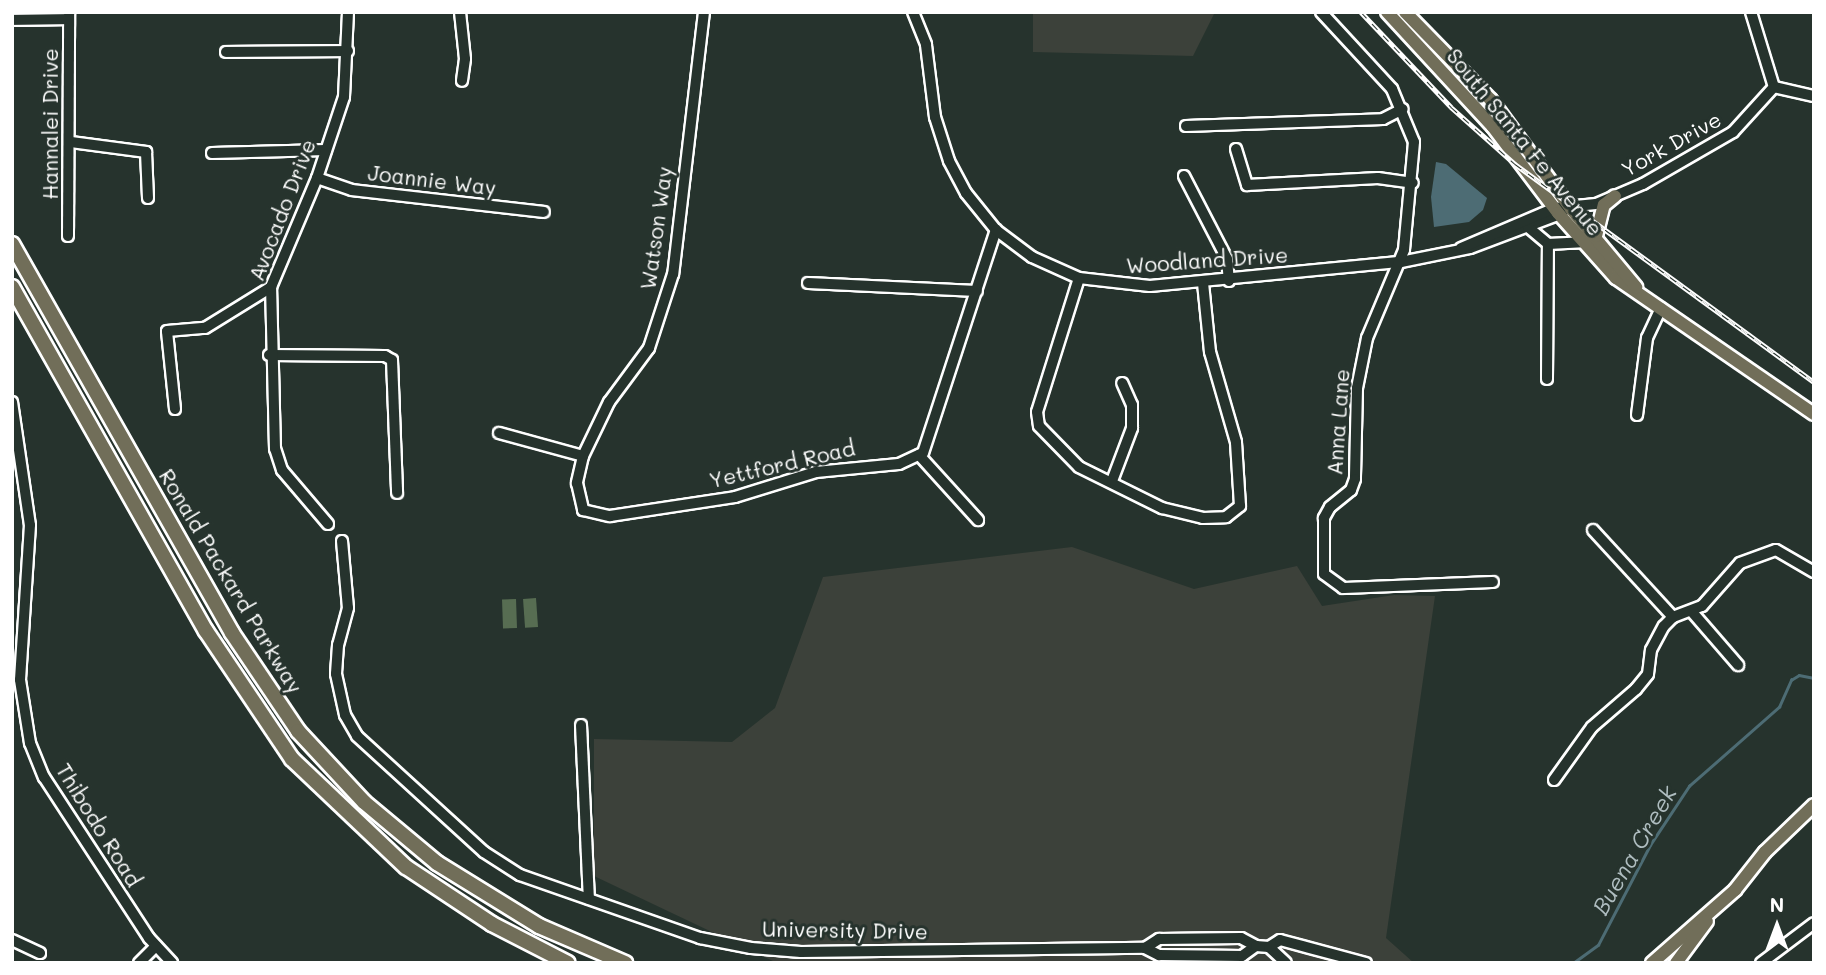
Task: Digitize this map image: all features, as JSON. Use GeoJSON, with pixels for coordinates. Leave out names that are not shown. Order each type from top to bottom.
{"type":"FeatureCollection","features":[{"type":"Feature","properties":{"kind":"highway","name":"Ronald Packard Parkway"},"geometry":{"type":"LineString","coordinates":[[12,244],[232,633],[298,731],[364,802],[447,870],[540,926],[625,963]]}},
{"type":"Feature","properties":{"kind":"highway","name":"Ronald Packard Parkway"},"geometry":{"type":"LineString","coordinates":[[12,287],[206,631],[292,759],[353,821],[406,867],[492,924],[568,963]]}},
{"type":"Feature","properties":{"kind":"main road","name":"South Santa Fe Avenue"},"geometry":{"type":"LineString","coordinates":[[1387,12],[1447,75],[1478,95],[1562,211],[1596,236],[1638,289]]}},
{"type":"Feature","properties":{"kind":"main road","name":"South Santa Fe Avenue"},"geometry":{"type":"LineString","coordinates":[[1405,12],[1491,100],[1582,242],[1616,278],[1638,289],[1814,414]]}},
{"type":"Feature","properties":{"kind":"main road"},"geometry":{"type":"LineString","coordinates":[[1596,236],[1604,205],[1615,196]]}},
{"type":"Feature","properties":{"kind":"main road"},"geometry":{"type":"LineString","coordinates":[[1652,963],[1715,909],[1814,804]]}},
{"type":"Feature","properties":{"kind":"main road"},"geometry":{"type":"LineString","coordinates":[[1676,963],[1715,909]]}},
{"type":"Feature","properties":{"kind":"street","name":"Avocado Drive"},"geometry":{"type":"LineString","coordinates":[[328,524],[281,464],[272,440],[269,355],[271,287],[317,178],[344,97],[348,12]]}},
{"type":"Feature","properties":{"kind":"street"},"geometry":{"type":"LineString","coordinates":[[460,12],[465,59],[462,81]]}},
{"type":"Feature","properties":{"kind":"street","name":"Watson Way"},"geometry":{"type":"LineString","coordinates":[[583,510],[577,483],[583,456],[609,402],[649,348],[673,274],[704,12]]}},
{"type":"Feature","properties":{"kind":"street","name":"Woodland Drive"},"geometry":{"type":"LineString","coordinates":[[914,12],[926,45],[935,117],[948,161],[966,193],[996,230],[1032,257],[1079,278],[1115,285],[1203,283],[1401,262],[1461,248],[1528,227],[1562,211]]}},
{"type":"Feature","properties":{"kind":"street"},"geometry":{"type":"LineString","coordinates":[[1321,12],[1392,89],[1403,109],[1414,142],[1413,183],[1401,262]]}},
{"type":"Feature","properties":{"kind":"street"},"geometry":{"type":"LineString","coordinates":[[1751,12],[1774,87],[1814,96]]}},
{"type":"Feature","properties":{"kind":"street"},"geometry":{"type":"LineString","coordinates":[[12,20],[69,15]]}},
{"type":"Feature","properties":{"kind":"street","name":"Hannalei Drive"},"geometry":{"type":"LineString","coordinates":[[68,236],[71,142],[69,15]]}},
{"type":"Feature","properties":{"kind":"street"},"geometry":{"type":"LineString","coordinates":[[226,52],[348,51]]}},
{"type":"Feature","properties":{"kind":"street","name":"York Drive"},"geometry":{"type":"LineString","coordinates":[[1562,211],[1615,196],[1715,145],[1748,118],[1774,87]]}},
{"type":"Feature","properties":{"kind":"street"},"geometry":{"type":"LineString","coordinates":[[1186,126],[1383,119],[1403,109]]}},
{"type":"Feature","properties":{"kind":"street"},"geometry":{"type":"LineString","coordinates":[[71,142],[146,152],[148,198]]}},
{"type":"Feature","properties":{"kind":"street"},"geometry":{"type":"LineString","coordinates":[[1236,149],[1247,185],[1378,178],[1413,183]]}},
{"type":"Feature","properties":{"kind":"street"},"geometry":{"type":"LineString","coordinates":[[212,153],[326,150]]}},
{"type":"Feature","properties":{"kind":"street"},"geometry":{"type":"LineString","coordinates":[[1184,176],[1227,259],[1229,281]]}},
{"type":"Feature","properties":{"kind":"street","name":"Joannie Way"},"geometry":{"type":"LineString","coordinates":[[317,178],[352,190],[544,212]]}},
{"type":"Feature","properties":{"kind":"street","name":"Woodland Drive"},"geometry":{"type":"LineString","coordinates":[[1461,248],[1562,211]]}},
{"type":"Feature","properties":{"kind":"street"},"geometry":{"type":"LineString","coordinates":[[1528,227],[1548,244],[1582,242]]}},
{"type":"Feature","properties":{"kind":"street"},"geometry":{"type":"LineString","coordinates":[[978,520],[919,455],[931,432],[996,230]]}},
{"type":"Feature","properties":{"kind":"street"},"geometry":{"type":"LineString","coordinates":[[1546,379],[1548,244]]}},
{"type":"Feature","properties":{"kind":"street","name":"Anna Lane"},"geometry":{"type":"LineString","coordinates":[[1401,262],[1367,338],[1357,388],[1355,479],[1352,490],[1330,507],[1324,518],[1324,574],[1343,588],[1493,582]]}},
{"type":"Feature","properties":{"kind":"street"},"geometry":{"type":"LineString","coordinates":[[1079,278],[1038,412],[1039,426],[1079,467],[1185,516],[1226,517],[1240,506],[1236,442],[1211,359],[1203,283]]}},
{"type":"Feature","properties":{"kind":"street"},"geometry":{"type":"LineString","coordinates":[[808,283],[977,291]]}},
{"type":"Feature","properties":{"kind":"street"},"geometry":{"type":"LineString","coordinates":[[174,409],[167,331],[205,328],[271,287]]}},
{"type":"Feature","properties":{"kind":"street"},"geometry":{"type":"LineString","coordinates":[[1637,415],[1647,338],[1661,307]]}},
{"type":"Feature","properties":{"kind":"street"},"geometry":{"type":"LineString","coordinates":[[269,355],[386,356],[391,360],[397,493]]}},
{"type":"Feature","properties":{"kind":"street"},"geometry":{"type":"LineString","coordinates":[[1112,481],[1132,428],[1132,405],[1122,383]]}},
{"type":"Feature","properties":{"kind":"street","name":"Thibodo Road"},"geometry":{"type":"LineString","coordinates":[[12,402],[30,525],[16,680],[30,743],[44,778],[156,946],[172,963]]}},
{"type":"Feature","properties":{"kind":"street"},"geometry":{"type":"LineString","coordinates":[[499,432],[583,456]]}},
{"type":"Feature","properties":{"kind":"street","name":"Yettford Road"},"geometry":{"type":"LineString","coordinates":[[583,510],[610,516],[735,497],[816,472],[900,464],[919,455]]}},
{"type":"Feature","properties":{"kind":"street"},"geometry":{"type":"LineString","coordinates":[[1593,530],[1673,617]]}},
{"type":"Feature","properties":{"kind":"street","name":"University Drive"},"geometry":{"type":"LineString","coordinates":[[342,541],[348,608],[336,674],[345,715],[357,736],[484,852],[520,875],[700,938],[751,948],[801,952],[1145,948],[1159,955],[1242,956],[1256,946]]}},
{"type":"Feature","properties":{"kind":"street"},"geometry":{"type":"LineString","coordinates":[[1554,780],[1592,727],[1636,689],[1648,674],[1656,636],[1673,617],[1693,613],[1740,563],[1761,553],[1786,553],[1814,572]]}},
{"type":"Feature","properties":{"kind":"street"},"geometry":{"type":"LineString","coordinates":[[1693,613],[1738,666]]}},
{"type":"Feature","properties":{"kind":"street"},"geometry":{"type":"LineString","coordinates":[[581,725],[589,899]]}},
{"type":"Feature","properties":{"kind":"street"},"geometry":{"type":"LineString","coordinates":[[1761,963],[1814,923]]}},
{"type":"Feature","properties":{"kind":"street","name":"University Drive"},"geometry":{"type":"LineString","coordinates":[[1145,948],[1159,939],[1241,937],[1256,946],[1269,947],[1280,940],[1307,944],[1366,963]]}},
{"type":"Feature","properties":{"kind":"street"},"geometry":{"type":"LineString","coordinates":[[12,940],[40,953]]}},
{"type":"Feature","properties":{"kind":"street"},"geometry":{"type":"LineString","coordinates":[[139,963],[156,946]]}},
{"type":"Feature","properties":{"kind":"street"},"geometry":{"type":"LineString","coordinates":[[1269,947],[1286,963]]}},
{"type":"Feature","properties":{"kind":"shaded area"},"geometry":{"type":"Polygon","coordinates":[[[1033,12],[1215,12],[1193,56],[1033,52],[1033,12]]]}},
{"type":"Feature","properties":{"kind":"shaded area"},"geometry":{"type":"Polygon","coordinates":[[[1072,547],[1194,589],[1297,566],[1322,606],[1394,595],[1435,596],[1386,938],[1414,963],[777,963],[594,876],[594,739],[732,742],[775,708],[823,577],[1072,547]]]}},
{"type":"Feature","properties":{"kind":"green space"},"geometry":{"type":"Polygon","coordinates":[[[536,598],[538,627],[525,628],[523,599],[536,598]]]}},
{"type":"Feature","properties":{"kind":"green space"},"geometry":{"type":"Polygon","coordinates":[[[502,599],[516,599],[517,628],[503,628],[502,599]]]}},
{"type":"Feature","properties":{"kind":"water"},"geometry":{"type":"Polygon","coordinates":[[[1436,162],[1446,164],[1487,198],[1483,210],[1469,222],[1434,227],[1431,197],[1436,162]]]}},
{"type":"Feature","properties":{"kind":"waterway","name":"Buena Creek"},"geometry":{"type":"LineString","coordinates":[[1573,963],[1598,945],[1650,845],[1689,786],[1779,707],[1791,680],[1799,675],[1814,678]]}},
{"type":"Feature","properties":{"kind":"railway"},"geometry":{"type":"LineString","coordinates":[[1361,12],[1451,107],[1515,164],[1814,382]]}}]}
